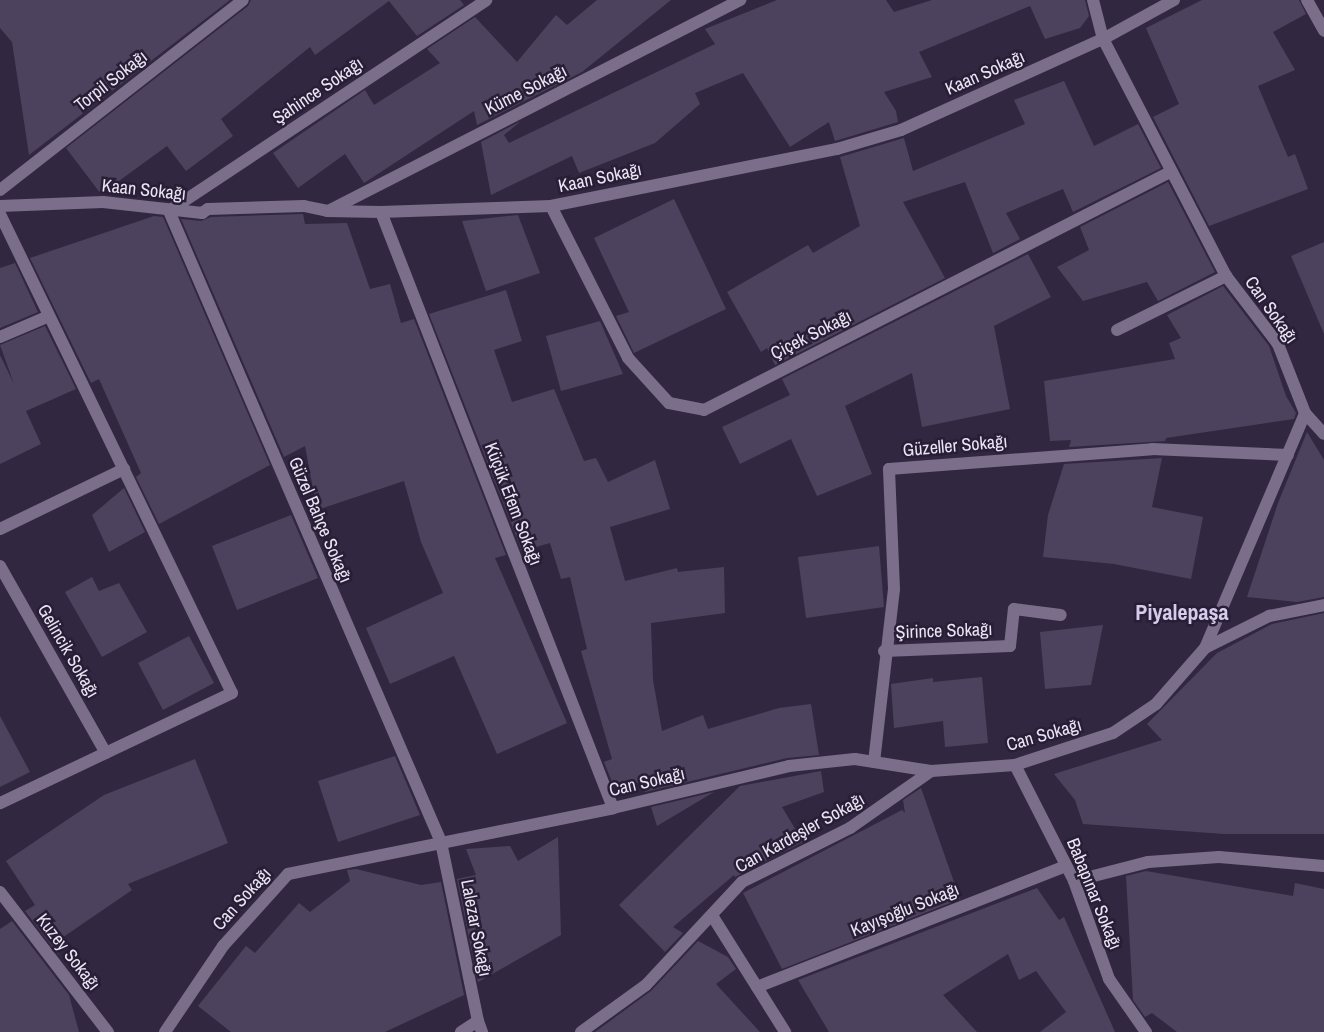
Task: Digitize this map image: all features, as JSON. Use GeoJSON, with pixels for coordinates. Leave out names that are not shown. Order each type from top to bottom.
{"type":"FeatureCollection","features":[{"type":"Feature","properties":{"kind":"street","name":"Torpil Sokağı"},"geometry":{"type":"LineString","coordinates":[[0,190],[243,0]]}},
{"type":"Feature","properties":{"kind":"street","name":"Şahince Sokağı"},"geometry":{"type":"LineString","coordinates":[[169,211],[486,0]]}},
{"type":"Feature","properties":{"kind":"street","name":"Küme Sokağı"},"geometry":{"type":"LineString","coordinates":[[328,211],[740,0]]}},
{"type":"Feature","properties":{"kind":"street","name":"Can Sokağı"},"geometry":{"type":"LineString","coordinates":[[165,1032],[223,946],[288,874],[613,808],[789,766],[855,759],[931,772],[1015,764],[1113,733],[1156,704],[1205,648],[1305,413],[1278,344],[1226,276],[1103,39],[1093,0]]}},
{"type":"Feature","properties":{"kind":"street","name":"Kaan Sokağı"},"geometry":{"type":"LineString","coordinates":[[0,206],[103,202],[169,211],[202,213],[208,209],[304,206],[328,211],[381,212],[551,206],[838,149],[901,130],[1103,39],[1174,0]]}},
{"type":"Feature","properties":{"kind":"street"},"geometry":{"type":"LineString","coordinates":[[1307,0],[1324,31]]}},
{"type":"Feature","properties":{"kind":"street","name":"Çiçek Sokağı"},"geometry":{"type":"LineString","coordinates":[[551,206],[628,358],[669,403],[704,410],[1172,171]]}},
{"type":"Feature","properties":{"kind":"street","name":"Güzel Bahçe Sokağı"},"geometry":{"type":"LineString","coordinates":[[169,211],[441,842]]}},
{"type":"Feature","properties":{"kind":"street","name":"Küçük Efem Sokağı"},"geometry":{"type":"LineString","coordinates":[[381,212],[613,808]]}},
{"type":"Feature","properties":{"kind":"street"},"geometry":{"type":"LineString","coordinates":[[0,214],[232,693],[0,803]]}},
{"type":"Feature","properties":{"kind":"street"},"geometry":{"type":"LineString","coordinates":[[1117,330],[1226,276]]}},
{"type":"Feature","properties":{"kind":"street"},"geometry":{"type":"LineString","coordinates":[[0,337],[49,316]]}},
{"type":"Feature","properties":{"kind":"street"},"geometry":{"type":"LineString","coordinates":[[1305,413],[1324,434]]}},
{"type":"Feature","properties":{"kind":"street","name":"Güzeller Sokağı"},"geometry":{"type":"LineString","coordinates":[[874,762],[884,651],[894,589],[889,469],[1152,448],[1288,455]]}},
{"type":"Feature","properties":{"kind":"street"},"geometry":{"type":"LineString","coordinates":[[0,529],[124,469]]}},
{"type":"Feature","properties":{"kind":"street","name":"Gelincik Sokağı"},"geometry":{"type":"LineString","coordinates":[[0,566],[106,752]]}},
{"type":"Feature","properties":{"kind":"street"},"geometry":{"type":"LineString","coordinates":[[1205,648],[1269,616],[1324,605]]}},
{"type":"Feature","properties":{"kind":"street","name":"Şirince Sokağı"},"geometry":{"type":"LineString","coordinates":[[884,651],[1010,646],[1014,609],[1061,615]]}},
{"type":"Feature","properties":{"kind":"street","name":"Babapınar Sokağı"},"geometry":{"type":"LineString","coordinates":[[1015,764],[1074,881],[1109,980],[1146,1032]]}},
{"type":"Feature","properties":{"kind":"street","name":"Can Kardeşler Sokağı"},"geometry":{"type":"LineString","coordinates":[[581,1032],[646,985],[742,882],[850,828],[931,772]]}},
{"type":"Feature","properties":{"kind":"street","name":"Lalezar Sokağı"},"geometry":{"type":"LineString","coordinates":[[441,842],[480,1027]]}},
{"type":"Feature","properties":{"kind":"street"},"geometry":{"type":"LineString","coordinates":[[1074,881],[1148,862],[1219,857],[1324,866]]}},
{"type":"Feature","properties":{"kind":"street","name":"Kayışoğlu Sokağı"},"geometry":{"type":"LineString","coordinates":[[757,987],[1066,866]]}},
{"type":"Feature","properties":{"kind":"street","name":"Kuzey Sokağı"},"geometry":{"type":"LineString","coordinates":[[0,892],[108,1032]]}},
{"type":"Feature","properties":{"kind":"street"},"geometry":{"type":"LineString","coordinates":[[712,916],[785,1032]]}},
{"type":"Feature","properties":{"kind":"street"},"geometry":{"type":"LineString","coordinates":[[461,1032],[480,1027]]}},
{"type":"Feature","properties":{"kind":"building"},"geometry":{"type":"Polygon","coordinates":[[[0,0],[230,0],[29,155],[12,42],[0,28],[0,0]]]}},
{"type":"Feature","properties":{"kind":"building"},"geometry":{"type":"Polygon","coordinates":[[[251,0],[460,0],[464,5],[417,36],[389,1],[315,55],[310,47],[221,119],[233,136],[186,171],[167,146],[101,194],[66,148],[248,6],[251,0]]]}},
{"type":"Feature","properties":{"kind":"building"},"geometry":{"type":"Polygon","coordinates":[[[597,0],[671,0],[582,72],[477,125],[474,111],[364,183],[345,154],[298,188],[273,153],[365,90],[374,105],[440,63],[427,49],[475,17],[517,62],[556,15],[567,25],[597,0]]]}},
{"type":"Feature","properties":{"kind":"building"},"geometry":{"type":"Polygon","coordinates":[[[777,0],[886,0],[894,12],[932,0],[1085,0],[1089,16],[1080,28],[1045,39],[1030,6],[919,52],[932,77],[884,92],[896,111],[898,122],[835,141],[829,122],[790,147],[743,73],[695,93],[700,104],[655,143],[579,173],[572,156],[491,195],[481,142],[521,121],[504,135],[509,143],[715,44],[705,29],[777,0]]]}},
{"type":"Feature","properties":{"kind":"building"},"geometry":{"type":"Polygon","coordinates":[[[1202,0],[1299,0],[1306,14],[1273,32],[1295,70],[1258,86],[1288,157],[1295,154],[1308,189],[1209,226],[1153,117],[1179,104],[1146,28],[1202,0]]]}},
{"type":"Feature","properties":{"kind":"building"},"geometry":{"type":"Polygon","coordinates":[[[1064,81],[1094,146],[1138,124],[1161,168],[1073,212],[1063,189],[1006,213],[1020,239],[993,253],[965,182],[903,202],[945,278],[775,365],[767,348],[761,352],[727,292],[808,245],[813,253],[860,226],[840,157],[904,138],[913,171],[1025,124],[1014,100],[1064,81]]]}},
{"type":"Feature","properties":{"kind":"building"},"geometry":{"type":"Polygon","coordinates":[[[1168,182],[1215,272],[1158,301],[1147,282],[1083,301],[1057,267],[1089,250],[1080,227],[1168,182]]]}},
{"type":"Feature","properties":{"kind":"building"},"geometry":{"type":"Polygon","coordinates":[[[674,199],[726,309],[634,353],[616,316],[629,312],[594,238],[674,199]]]}},
{"type":"Feature","properties":{"kind":"building"},"geometry":{"type":"Polygon","coordinates":[[[303,214],[305,224],[347,223],[370,289],[390,284],[401,323],[414,319],[506,555],[495,558],[567,723],[497,754],[454,656],[390,684],[366,628],[443,593],[421,542],[404,481],[317,510],[305,446],[284,457],[181,219],[201,221],[211,217],[303,214]]]}},
{"type":"Feature","properties":{"kind":"building"},"geometry":{"type":"Polygon","coordinates":[[[518,215],[540,273],[486,291],[462,221],[518,215]]]}},
{"type":"Feature","properties":{"kind":"building"},"geometry":{"type":"Polygon","coordinates":[[[154,216],[163,217],[270,465],[159,524],[136,477],[141,473],[99,379],[91,383],[30,258],[154,216]]]}},
{"type":"Feature","properties":{"kind":"building"},"geometry":{"type":"Polygon","coordinates":[[[1324,242],[1324,334],[1291,256],[1324,242]]]}},
{"type":"Feature","properties":{"kind":"building"},"geometry":{"type":"Polygon","coordinates":[[[1028,254],[1051,297],[994,326],[1010,409],[922,427],[912,373],[845,406],[872,474],[817,496],[791,439],[740,464],[722,427],[790,395],[782,379],[1028,254]]]}},
{"type":"Feature","properties":{"kind":"building"},"geometry":{"type":"Polygon","coordinates":[[[15,263],[38,312],[0,328],[0,268],[15,263]]]}},
{"type":"Feature","properties":{"kind":"building"},"geometry":{"type":"Polygon","coordinates":[[[1223,286],[1269,346],[1286,396],[1296,413],[1294,419],[1166,438],[1165,441],[1069,447],[1071,440],[1050,441],[1044,381],[1175,359],[1169,343],[1181,338],[1167,315],[1223,286]]]}},
{"type":"Feature","properties":{"kind":"building"},"geometry":{"type":"Polygon","coordinates":[[[506,290],[522,341],[494,350],[512,402],[554,389],[584,461],[596,458],[608,482],[655,460],[670,509],[610,527],[625,581],[677,568],[678,572],[724,567],[725,613],[651,623],[653,680],[662,731],[703,715],[708,729],[779,708],[811,704],[819,755],[787,758],[645,792],[641,782],[614,787],[604,762],[612,759],[581,651],[587,649],[570,577],[561,579],[550,543],[522,551],[429,314],[506,290]]]}},
{"type":"Feature","properties":{"kind":"building"},"geometry":{"type":"Polygon","coordinates":[[[600,321],[623,374],[561,391],[546,336],[600,321]]]}},
{"type":"Feature","properties":{"kind":"building"},"geometry":{"type":"Polygon","coordinates":[[[45,326],[76,389],[26,411],[41,444],[0,464],[0,355],[14,384],[0,345],[45,326]]]}},
{"type":"Feature","properties":{"kind":"building"},"geometry":{"type":"Polygon","coordinates":[[[1307,432],[1324,460],[1324,597],[1297,602],[1247,597],[1278,503],[1307,432]]]}},
{"type":"Feature","properties":{"kind":"building"},"geometry":{"type":"Polygon","coordinates":[[[1162,458],[1152,507],[1203,517],[1191,579],[1114,564],[1043,557],[1048,515],[1064,464],[1162,458]]]}},
{"type":"Feature","properties":{"kind":"building"},"geometry":{"type":"Polygon","coordinates":[[[124,488],[145,532],[109,552],[92,515],[124,488]]]}},
{"type":"Feature","properties":{"kind":"building"},"geometry":{"type":"Polygon","coordinates":[[[291,515],[318,578],[237,610],[212,546],[291,515]]]}},
{"type":"Feature","properties":{"kind":"building"},"geometry":{"type":"Polygon","coordinates":[[[879,546],[884,607],[806,618],[798,557],[879,546]]]}},
{"type":"Feature","properties":{"kind":"building"},"geometry":{"type":"Polygon","coordinates":[[[92,577],[99,591],[119,583],[147,632],[102,657],[65,592],[92,577]]]}},
{"type":"Feature","properties":{"kind":"building"},"geometry":{"type":"Polygon","coordinates":[[[1324,613],[1324,834],[1224,834],[1083,824],[1075,800],[1054,774],[1162,740],[1147,724],[1217,653],[1272,624],[1324,613]]]}},
{"type":"Feature","properties":{"kind":"building"},"geometry":{"type":"Polygon","coordinates":[[[1103,625],[1091,685],[1045,689],[1040,632],[1103,625]]]}},
{"type":"Feature","properties":{"kind":"building"},"geometry":{"type":"Polygon","coordinates":[[[189,636],[214,683],[163,710],[138,663],[189,636]]]}},
{"type":"Feature","properties":{"kind":"building"},"geometry":{"type":"Polygon","coordinates":[[[982,677],[988,743],[945,747],[943,721],[894,728],[891,684],[933,678],[933,682],[982,677]]]}},
{"type":"Feature","properties":{"kind":"building"},"geometry":{"type":"Polygon","coordinates":[[[0,716],[30,772],[0,787],[0,716]]]}},
{"type":"Feature","properties":{"kind":"building"},"geometry":{"type":"Polygon","coordinates":[[[395,756],[420,815],[338,842],[318,781],[395,756]]]}},
{"type":"Feature","properties":{"kind":"building"},"geometry":{"type":"Polygon","coordinates":[[[195,759],[228,843],[128,884],[132,890],[56,942],[59,955],[25,911],[35,905],[6,861],[104,795],[195,759]]]}},
{"type":"Feature","properties":{"kind":"building"},"geometry":{"type":"Polygon","coordinates":[[[821,771],[824,792],[782,807],[803,842],[735,877],[734,875],[673,927],[683,933],[665,952],[619,905],[740,786],[821,771]]]}},
{"type":"Feature","properties":{"kind":"building"},"geometry":{"type":"Polygon","coordinates":[[[921,788],[960,899],[782,969],[743,893],[902,810],[905,813],[903,800],[921,788]]]}},
{"type":"Feature","properties":{"kind":"building"},"geometry":{"type":"Polygon","coordinates":[[[714,792],[657,826],[651,807],[714,792]]]}},
{"type":"Feature","properties":{"kind":"building"},"geometry":{"type":"Polygon","coordinates":[[[558,837],[561,935],[478,982],[457,879],[476,875],[466,849],[510,846],[518,861],[558,837]]]}},
{"type":"Feature","properties":{"kind":"building"},"geometry":{"type":"Polygon","coordinates":[[[356,869],[421,885],[441,882],[464,995],[385,1032],[231,1032],[198,1006],[246,946],[255,953],[299,903],[310,912],[350,881],[347,870],[356,869]]]}},
{"type":"Feature","properties":{"kind":"building"},"geometry":{"type":"Polygon","coordinates":[[[1146,871],[1293,896],[1295,883],[1324,889],[1324,1032],[1177,1032],[1152,1013],[1145,1017],[1133,1000],[1126,876],[1146,871]]]}},
{"type":"Feature","properties":{"kind":"building"},"geometry":{"type":"Polygon","coordinates":[[[1037,888],[1059,920],[1064,917],[1115,1032],[1040,1032],[1066,1012],[1036,971],[1019,980],[1008,954],[943,995],[977,1032],[829,1032],[798,980],[1037,888]]]}},
{"type":"Feature","properties":{"kind":"building"},"geometry":{"type":"Polygon","coordinates":[[[12,921],[69,995],[79,1032],[0,1032],[0,929],[12,921]]]}},
{"type":"Feature","properties":{"kind":"building"},"geometry":{"type":"Polygon","coordinates":[[[698,941],[728,957],[736,969],[716,984],[760,1032],[595,1032],[651,991],[698,941]]]}},
{"type":"Feature","properties":{"kind":"district","name":"Piyalepaşa"},"geometry":{"type":"Point","coordinates":[1182,613]}}]}
